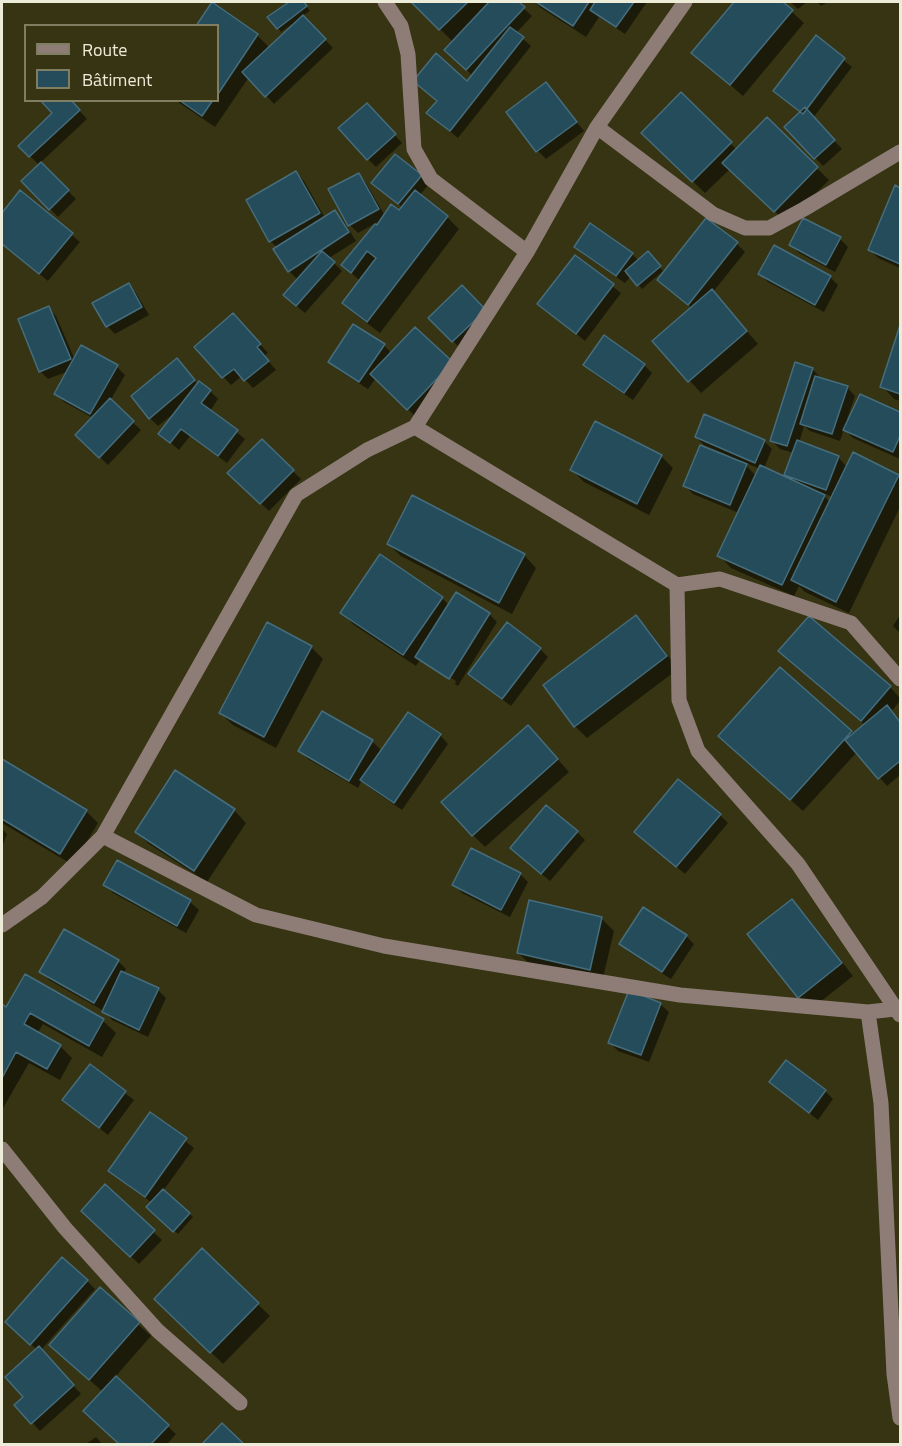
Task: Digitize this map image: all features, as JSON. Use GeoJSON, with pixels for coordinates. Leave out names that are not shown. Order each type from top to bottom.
{"type":"FeatureCollection","features":[{"type":"Feature","properties":{"kind":"street"},"geometry":{"type":"LineString","coordinates":[[384,2],[401,26],[408,54],[414,149],[431,179],[527,252]]}},
{"type":"Feature","properties":{"kind":"street"},"geometry":{"type":"LineString","coordinates":[[2,925],[42,897],[103,836],[296,495],[366,450],[415,428],[527,252],[597,127],[685,2]]}},
{"type":"Feature","properties":{"kind":"street"},"geometry":{"type":"LineString","coordinates":[[597,127],[713,214],[745,228],[769,228],[900,152]]}},
{"type":"Feature","properties":{"kind":"street"},"geometry":{"type":"LineString","coordinates":[[415,428],[677,585],[720,579],[851,623],[900,679]]}},
{"type":"Feature","properties":{"kind":"street"},"geometry":{"type":"LineString","coordinates":[[677,585],[679,700],[698,751],[798,864],[898,1012]]}},
{"type":"Feature","properties":{"kind":"street"},"geometry":{"type":"LineString","coordinates":[[103,836],[256,915],[384,946],[680,995],[868,1012],[898,1012]]}},
{"type":"Feature","properties":{"kind":"street"},"geometry":{"type":"LineString","coordinates":[[868,1012],[880,1102],[894,1374],[900,1418]]}},
{"type":"Feature","properties":{"kind":"street"},"geometry":{"type":"LineString","coordinates":[[2,1149],[65,1228],[158,1331],[240,1403]]}},
{"type":"Feature","properties":{"kind":"building"},"geometry":{"type":"Polygon","coordinates":[[[212,2],[258,34],[219,92],[219,24],[197,24],[212,2]]]}},
{"type":"Feature","properties":{"kind":"building"},"geometry":{"type":"Polygon","coordinates":[[[289,2],[304,2],[307,6],[277,29],[267,17],[289,2]]]}},
{"type":"Feature","properties":{"kind":"building"},"geometry":{"type":"Polygon","coordinates":[[[411,2],[468,2],[439,30],[411,2]]]}},
{"type":"Feature","properties":{"kind":"building"},"geometry":{"type":"Polygon","coordinates":[[[489,2],[519,2],[525,7],[466,70],[444,50],[489,2]]]}},
{"type":"Feature","properties":{"kind":"building"},"geometry":{"type":"Polygon","coordinates":[[[536,2],[589,2],[573,26],[536,2]]]}},
{"type":"Feature","properties":{"kind":"building"},"geometry":{"type":"Polygon","coordinates":[[[595,2],[634,2],[616,27],[590,10],[595,2]]]}},
{"type":"Feature","properties":{"kind":"building"},"geometry":{"type":"Polygon","coordinates":[[[734,2],[783,2],[793,10],[730,85],[691,53],[734,2]]]}},
{"type":"Feature","properties":{"kind":"building"},"geometry":{"type":"Polygon","coordinates":[[[303,15],[326,39],[265,97],[242,72],[303,15]]]}},
{"type":"Feature","properties":{"kind":"building"},"geometry":{"type":"Polygon","coordinates":[[[510,27],[524,37],[450,131],[426,113],[437,101],[413,81],[436,53],[467,81],[510,27]]]}},
{"type":"Feature","properties":{"kind":"building"},"geometry":{"type":"Polygon","coordinates":[[[816,35],[845,58],[803,114],[773,91],[816,35]]]}},
{"type":"Feature","properties":{"kind":"building"},"geometry":{"type":"Polygon","coordinates":[[[546,82],[577,122],[536,152],[506,112],[546,82]]]}},
{"type":"Feature","properties":{"kind":"building"},"geometry":{"type":"Polygon","coordinates":[[[681,92],[732,142],[692,182],[641,133],[681,92]]]}},
{"type":"Feature","properties":{"kind":"building"},"geometry":{"type":"Polygon","coordinates":[[[42,102],[73,102],[80,110],[29,157],[18,146],[52,113],[42,102]]]}},
{"type":"Feature","properties":{"kind":"building"},"geometry":{"type":"Polygon","coordinates":[[[182,102],[212,102],[202,116],[182,102]]]}},
{"type":"Feature","properties":{"kind":"building"},"geometry":{"type":"Polygon","coordinates":[[[367,103],[396,134],[367,160],[338,128],[367,103]]]}},
{"type":"Feature","properties":{"kind":"building"},"geometry":{"type":"Polygon","coordinates":[[[805,107],[835,140],[814,159],[784,127],[805,107]]]}},
{"type":"Feature","properties":{"kind":"building"},"geometry":{"type":"Polygon","coordinates":[[[767,117],[818,167],[774,212],[722,163],[767,117]]]}},
{"type":"Feature","properties":{"kind":"building"},"geometry":{"type":"Polygon","coordinates":[[[395,154],[422,175],[398,204],[371,183],[395,154]]]}},
{"type":"Feature","properties":{"kind":"building"},"geometry":{"type":"Polygon","coordinates":[[[41,162],[69,190],[49,210],[21,181],[41,162]]]}},
{"type":"Feature","properties":{"kind":"building"},"geometry":{"type":"Polygon","coordinates":[[[296,171],[320,213],[269,242],[246,200],[296,171]]]}},
{"type":"Feature","properties":{"kind":"building"},"geometry":{"type":"Polygon","coordinates":[[[359,173],[379,209],[348,226],[328,189],[359,173]]]}},
{"type":"Feature","properties":{"kind":"building"},"geometry":{"type":"Polygon","coordinates":[[[895,185],[900,188],[900,264],[868,250],[895,185]]]}},
{"type":"Feature","properties":{"kind":"building"},"geometry":{"type":"Polygon","coordinates":[[[20,190],[73,233],[39,274],[2,244],[2,213],[20,190]]]}},
{"type":"Feature","properties":{"kind":"building"},"geometry":{"type":"Polygon","coordinates":[[[415,190],[448,216],[367,322],[342,303],[376,258],[367,251],[351,273],[341,265],[375,224],[377,225],[391,204],[399,210],[415,190]]]}},
{"type":"Feature","properties":{"kind":"building"},"geometry":{"type":"Polygon","coordinates":[[[335,210],[349,232],[288,272],[273,249],[335,210]]]}},
{"type":"Feature","properties":{"kind":"building"},"geometry":{"type":"Polygon","coordinates":[[[706,218],[738,242],[688,305],[657,280],[706,218]]]}},
{"type":"Feature","properties":{"kind":"building"},"geometry":{"type":"Polygon","coordinates":[[[803,218],[841,237],[826,265],[789,245],[803,218]]]}},
{"type":"Feature","properties":{"kind":"building"},"geometry":{"type":"Polygon","coordinates":[[[590,223],[633,253],[616,276],[574,247],[590,223]]]}},
{"type":"Feature","properties":{"kind":"building"},"geometry":{"type":"Polygon","coordinates":[[[774,245],[831,276],[815,305],[758,274],[774,245]]]}},
{"type":"Feature","properties":{"kind":"building"},"geometry":{"type":"Polygon","coordinates":[[[322,251],[335,262],[296,306],[283,295],[322,251]]]}},
{"type":"Feature","properties":{"kind":"building"},"geometry":{"type":"Polygon","coordinates":[[[648,251],[661,266],[637,286],[625,271],[648,251]]]}},
{"type":"Feature","properties":{"kind":"building"},"geometry":{"type":"Polygon","coordinates":[[[575,255],[614,284],[576,334],[537,304],[575,255]]]}},
{"type":"Feature","properties":{"kind":"building"},"geometry":{"type":"Polygon","coordinates":[[[129,283],[142,307],[106,327],[92,303],[129,283]]]}},
{"type":"Feature","properties":{"kind":"building"},"geometry":{"type":"Polygon","coordinates":[[[462,285],[486,310],[452,342],[428,318],[462,285]]]}},
{"type":"Feature","properties":{"kind":"building"},"geometry":{"type":"Polygon","coordinates":[[[712,289],[747,331],[688,382],[652,341],[712,289]]]}},
{"type":"Feature","properties":{"kind":"building"},"geometry":{"type":"Polygon","coordinates":[[[49,306],[71,359],[39,372],[18,319],[49,306]]]}},
{"type":"Feature","properties":{"kind":"building"},"geometry":{"type":"Polygon","coordinates":[[[233,313],[261,344],[257,347],[269,361],[244,381],[234,369],[222,378],[194,347],[233,313]]]}},
{"type":"Feature","properties":{"kind":"building"},"geometry":{"type":"Polygon","coordinates":[[[353,324],[385,344],[359,382],[328,362],[353,324]]]}},
{"type":"Feature","properties":{"kind":"building"},"geometry":{"type":"Polygon","coordinates":[[[900,325],[900,394],[880,387],[900,325]]]}},
{"type":"Feature","properties":{"kind":"building"},"geometry":{"type":"Polygon","coordinates":[[[415,327],[453,362],[407,410],[370,374],[415,327]]]}},
{"type":"Feature","properties":{"kind":"building"},"geometry":{"type":"Polygon","coordinates":[[[604,335],[645,364],[624,393],[583,365],[604,335]]]}},
{"type":"Feature","properties":{"kind":"building"},"geometry":{"type":"Polygon","coordinates":[[[81,345],[118,365],[90,414],[54,394],[81,345]]]}},
{"type":"Feature","properties":{"kind":"building"},"geometry":{"type":"Polygon","coordinates":[[[177,358],[195,380],[149,419],[131,396],[177,358]]]}},
{"type":"Feature","properties":{"kind":"building"},"geometry":{"type":"Polygon","coordinates":[[[795,362],[813,368],[787,446],[770,441],[795,362]]]}},
{"type":"Feature","properties":{"kind":"building"},"geometry":{"type":"Polygon","coordinates":[[[815,376],[848,386],[832,434],[800,424],[815,376]]]}},
{"type":"Feature","properties":{"kind":"building"},"geometry":{"type":"Polygon","coordinates":[[[199,381],[211,390],[201,403],[238,430],[218,456],[181,429],[170,443],[158,434],[199,381]]]}},
{"type":"Feature","properties":{"kind":"building"},"geometry":{"type":"Polygon","coordinates":[[[860,394],[900,412],[900,436],[893,452],[843,430],[860,394]]]}},
{"type":"Feature","properties":{"kind":"building"},"geometry":{"type":"Polygon","coordinates":[[[110,398],[134,421],[99,458],[75,435],[110,398]]]}},
{"type":"Feature","properties":{"kind":"building"},"geometry":{"type":"Polygon","coordinates":[[[704,414],[765,440],[755,463],[695,437],[704,414]]]}},
{"type":"Feature","properties":{"kind":"building"},"geometry":{"type":"Polygon","coordinates":[[[595,421],[662,455],[637,504],[570,470],[595,421]]]}},
{"type":"Feature","properties":{"kind":"building"},"geometry":{"type":"Polygon","coordinates":[[[262,439],[294,470],[260,504],[227,473],[262,439]]]}},
{"type":"Feature","properties":{"kind":"building"},"geometry":{"type":"Polygon","coordinates":[[[797,440],[839,456],[826,490],[784,475],[797,440]]]}},
{"type":"Feature","properties":{"kind":"building"},"geometry":{"type":"Polygon","coordinates":[[[700,445],[747,464],[730,505],[683,486],[700,445]]]}},
{"type":"Feature","properties":{"kind":"building"},"geometry":{"type":"Polygon","coordinates":[[[853,452],[899,475],[836,602],[791,580],[853,452]]]}},
{"type":"Feature","properties":{"kind":"building"},"geometry":{"type":"Polygon","coordinates":[[[760,465],[825,495],[782,585],[717,556],[760,465]]]}},
{"type":"Feature","properties":{"kind":"building"},"geometry":{"type":"Polygon","coordinates":[[[412,495],[525,554],[499,603],[387,544],[412,495]]]}},
{"type":"Feature","properties":{"kind":"building"},"geometry":{"type":"Polygon","coordinates":[[[380,554],[443,597],[403,655],[340,613],[380,554]]]}},
{"type":"Feature","properties":{"kind":"building"},"geometry":{"type":"Polygon","coordinates":[[[456,592],[490,613],[449,679],[415,657],[456,592]]]}},
{"type":"Feature","properties":{"kind":"building"},"geometry":{"type":"Polygon","coordinates":[[[636,615],[667,656],[574,727],[543,685],[636,615]]]}},
{"type":"Feature","properties":{"kind":"building"},"geometry":{"type":"Polygon","coordinates":[[[809,616],[891,686],[861,721],[778,651],[809,616]]]}},
{"type":"Feature","properties":{"kind":"building"},"geometry":{"type":"Polygon","coordinates":[[[267,622],[312,646],[264,737],[219,713],[267,622]]]}},
{"type":"Feature","properties":{"kind":"building"},"geometry":{"type":"Polygon","coordinates":[[[507,622],[541,648],[502,699],[468,674],[507,622]]]}},
{"type":"Feature","properties":{"kind":"building"},"geometry":{"type":"Polygon","coordinates":[[[780,667],[852,731],[790,800],[718,736],[780,667]]]}},
{"type":"Feature","properties":{"kind":"building"},"geometry":{"type":"Polygon","coordinates":[[[887,705],[900,722],[900,761],[878,779],[845,740],[887,705]]]}},
{"type":"Feature","properties":{"kind":"building"},"geometry":{"type":"Polygon","coordinates":[[[322,711],[373,740],[349,781],[298,751],[322,711]]]}},
{"type":"Feature","properties":{"kind":"building"},"geometry":{"type":"Polygon","coordinates":[[[408,712],[441,734],[394,803],[360,780],[408,712]]]}},
{"type":"Feature","properties":{"kind":"building"},"geometry":{"type":"Polygon","coordinates":[[[528,725],[558,759],[472,836],[441,802],[528,725]]]}},
{"type":"Feature","properties":{"kind":"building"},"geometry":{"type":"Polygon","coordinates":[[[2,759],[87,810],[60,854],[2,819],[2,759]]]}},
{"type":"Feature","properties":{"kind":"building"},"geometry":{"type":"Polygon","coordinates":[[[175,770],[235,809],[194,871],[135,832],[175,770]]]}},
{"type":"Feature","properties":{"kind":"building"},"geometry":{"type":"Polygon","coordinates":[[[678,779],[721,814],[676,867],[634,832],[678,779]]]}},
{"type":"Feature","properties":{"kind":"building"},"geometry":{"type":"Polygon","coordinates":[[[546,805],[578,831],[541,874],[510,848],[546,805]]]}},
{"type":"Feature","properties":{"kind":"building"},"geometry":{"type":"Polygon","coordinates":[[[471,848],[521,873],[501,910],[452,885],[471,848]]]}},
{"type":"Feature","properties":{"kind":"building"},"geometry":{"type":"Polygon","coordinates":[[[117,860],[191,900],[177,926],[103,885],[117,860]]]}},
{"type":"Feature","properties":{"kind":"building"},"geometry":{"type":"Polygon","coordinates":[[[792,899],[842,963],[798,998],[747,934],[792,899]]]}},
{"type":"Feature","properties":{"kind":"building"},"geometry":{"type":"Polygon","coordinates":[[[529,900],[602,917],[590,970],[517,953],[529,900]]]}},
{"type":"Feature","properties":{"kind":"building"},"geometry":{"type":"Polygon","coordinates":[[[643,907],[687,935],[662,972],[619,944],[643,907]]]}},
{"type":"Feature","properties":{"kind":"building"},"geometry":{"type":"Polygon","coordinates":[[[64,929],[119,960],[94,1003],[39,972],[64,929]]]}},
{"type":"Feature","properties":{"kind":"building"},"geometry":{"type":"Polygon","coordinates":[[[121,971],[159,988],[139,1030],[102,1012],[121,971]]]}},
{"type":"Feature","properties":{"kind":"building"},"geometry":{"type":"Polygon","coordinates":[[[25,974],[104,1019],[89,1046],[30,1013],[24,1024],[61,1045],[47,1069],[16,1052],[2,1078],[2,1004],[6,1007],[25,974]]]}},
{"type":"Feature","properties":{"kind":"building"},"geometry":{"type":"Polygon","coordinates":[[[629,990],[661,1003],[641,1055],[608,1043],[629,990]]]}},
{"type":"Feature","properties":{"kind":"building"},"geometry":{"type":"Polygon","coordinates":[[[786,1060],[826,1090],[809,1113],[769,1082],[786,1060]]]}},
{"type":"Feature","properties":{"kind":"building"},"geometry":{"type":"Polygon","coordinates":[[[90,1064],[126,1091],[99,1128],[62,1100],[90,1064]]]}},
{"type":"Feature","properties":{"kind":"building"},"geometry":{"type":"Polygon","coordinates":[[[150,1112],[187,1138],[145,1197],[108,1171],[150,1112]]]}},
{"type":"Feature","properties":{"kind":"building"},"geometry":{"type":"Polygon","coordinates":[[[105,1184],[155,1230],[130,1257],[81,1211],[105,1184]]]}},
{"type":"Feature","properties":{"kind":"building"},"geometry":{"type":"Polygon","coordinates":[[[163,1189],[190,1213],[173,1232],[146,1207],[163,1189]]]}},
{"type":"Feature","properties":{"kind":"building"},"geometry":{"type":"Polygon","coordinates":[[[202,1248],[259,1303],[210,1353],[154,1299],[202,1248]]]}},
{"type":"Feature","properties":{"kind":"building"},"geometry":{"type":"Polygon","coordinates":[[[62,1257],[88,1280],[30,1345],[5,1322],[62,1257]]]}},
{"type":"Feature","properties":{"kind":"building"},"geometry":{"type":"Polygon","coordinates":[[[100,1287],[140,1322],[89,1380],[49,1345],[100,1287]]]}},
{"type":"Feature","properties":{"kind":"building"},"geometry":{"type":"Polygon","coordinates":[[[39,1346],[74,1385],[31,1424],[14,1405],[23,1397],[5,1377],[39,1346]]]}},
{"type":"Feature","properties":{"kind":"building"},"geometry":{"type":"Polygon","coordinates":[[[116,1376],[169,1425],[151,1444],[119,1444],[83,1411],[116,1376]]]}},
{"type":"Feature","properties":{"kind":"building"},"geometry":{"type":"Polygon","coordinates":[[[222,1423],[244,1444],[202,1444],[222,1423]]]}}]}
